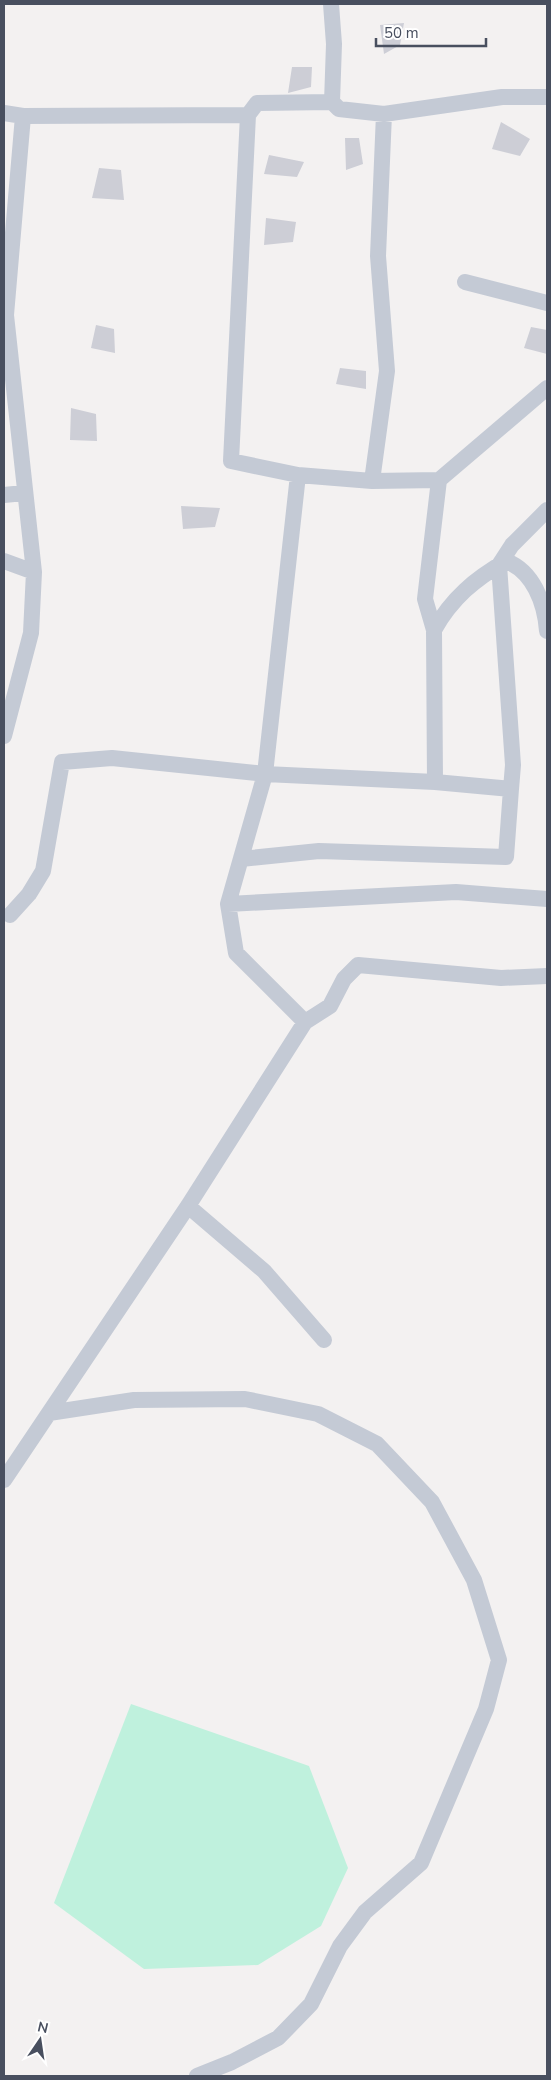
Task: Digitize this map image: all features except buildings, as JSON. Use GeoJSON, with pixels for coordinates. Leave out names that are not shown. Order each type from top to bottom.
{"type":"FeatureCollection","features":[{"type":"Feature","properties":{"kind":"street"},"geometry":{"type":"LineString","coordinates":[[331,4],[334,44],[332,102],[339,110],[384,114],[502,97],[547,96]]}},
{"type":"Feature","properties":{"kind":"street"},"geometry":{"type":"LineString","coordinates":[[332,102],[257,103],[248,115],[231,461],[298,475],[372,481],[439,480],[547,388]]}},
{"type":"Feature","properties":{"kind":"street"},"geometry":{"type":"LineString","coordinates":[[4,113],[23,116],[248,115]]}},
{"type":"Feature","properties":{"kind":"street"},"geometry":{"type":"LineString","coordinates":[[372,481],[386,371],[378,256],[384,114]]}},
{"type":"Feature","properties":{"kind":"street"},"geometry":{"type":"LineString","coordinates":[[4,736],[9,690],[31,633],[34,572],[6,316],[23,116]]}},
{"type":"Feature","properties":{"kind":"street"},"geometry":{"type":"LineString","coordinates":[[465,282],[547,303]]}},
{"type":"Feature","properties":{"kind":"street"},"geometry":{"type":"LineString","coordinates":[[298,475],[265,774],[228,904],[236,953],[305,1022]]}},
{"type":"Feature","properties":{"kind":"street"},"geometry":{"type":"LineString","coordinates":[[435,782],[434,630],[425,599],[439,480]]}},
{"type":"Feature","properties":{"kind":"street"},"geometry":{"type":"LineString","coordinates":[[4,495],[24,493]]}},
{"type":"Feature","properties":{"kind":"street"},"geometry":{"type":"LineString","coordinates":[[241,859],[319,852],[506,857],[513,765],[499,565],[512,545],[547,510]]}},
{"type":"Feature","properties":{"kind":"street"},"geometry":{"type":"LineString","coordinates":[[4,561],[34,572]]}},
{"type":"Feature","properties":{"kind":"street"},"geometry":{"type":"LineString","coordinates":[[434,630],[445,610],[476,578],[506,561],[519,566],[537,589],[547,631]]}},
{"type":"Feature","properties":{"kind":"street"},"geometry":{"type":"LineString","coordinates":[[6,913],[29,894],[43,871],[62,762],[112,758],[265,774],[435,782],[511,788]]}},
{"type":"Feature","properties":{"kind":"street"},"geometry":{"type":"LineString","coordinates":[[228,904],[456,892],[547,899]]}},
{"type":"Feature","properties":{"kind":"street"},"geometry":{"type":"LineString","coordinates":[[4,1480],[188,1206],[305,1022],[330,1006],[344,979],[358,965],[501,978],[547,976]]}},
{"type":"Feature","properties":{"kind":"street"},"geometry":{"type":"LineString","coordinates":[[188,1206],[264,1271],[324,1340]]}},
{"type":"Feature","properties":{"kind":"street"},"geometry":{"type":"LineString","coordinates":[[49,1413],[134,1400],[245,1399],[318,1414],[377,1444],[432,1502],[474,1580],[499,1660],[486,1709],[421,1862],[365,1912],[340,1946],[311,2004],[278,2038],[232,2062],[197,2076]]}},
{"type":"Feature","properties":{"kind":"green space"},"geometry":{"type":"Polygon","coordinates":[[[131,1704],[309,1766],[348,1868],[321,1926],[258,1965],[144,1969],[54,1903],[131,1704]]]}}]}
